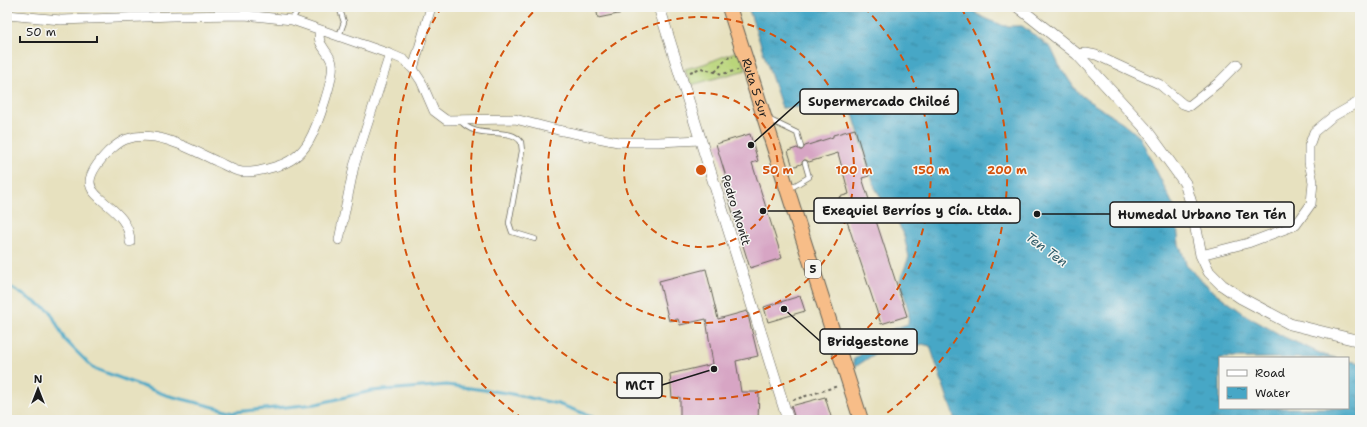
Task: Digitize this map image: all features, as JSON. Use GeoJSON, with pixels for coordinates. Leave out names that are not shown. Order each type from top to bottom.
{"type":"FeatureCollection","features":[{"type":"Feature","properties":{"kind":"highway","name":"Ruta 5 Sur"},"geometry":{"type":"LineString","coordinates":[[729,7],[861,420]]}},
{"type":"Feature","properties":{"kind":"street"},"geometry":{"type":"LineString","coordinates":[[413,69],[431,7]]}},
{"type":"Feature","properties":{"kind":"street","name":"Pedro Montt"},"geometry":{"type":"LineString","coordinates":[[659,7],[788,420]]}},
{"type":"Feature","properties":{"kind":"street"},"geometry":{"type":"LineString","coordinates":[[1018,7],[1077,54],[1145,128],[1185,183],[1192,203],[1201,255],[1209,272],[1222,285],[1241,298],[1290,324],[1360,341]]}},
{"type":"Feature","properties":{"kind":"street"},"geometry":{"type":"LineString","coordinates":[[7,15],[61,20],[173,11],[245,15],[292,20],[404,60],[413,69],[421,82],[434,111],[446,120],[515,119],[558,130],[618,142],[701,140]]}},
{"type":"Feature","properties":{"kind":"street"},"geometry":{"type":"LineString","coordinates":[[130,242],[129,231],[124,220],[99,198],[90,187],[92,173],[107,153],[126,139],[147,137],[162,139],[192,150],[238,171],[248,172],[264,169],[280,165],[294,159],[310,140],[332,76],[330,58],[320,45],[320,30]]}},
{"type":"Feature","properties":{"kind":"street"},"geometry":{"type":"LineString","coordinates":[[1077,54],[1086,53],[1096,55],[1159,84],[1183,104],[1190,106],[1218,83],[1237,64]]}},
{"type":"Feature","properties":{"kind":"street"},"geometry":{"type":"LineString","coordinates":[[339,240],[354,166],[390,54]]}},
{"type":"Feature","properties":{"kind":"street"},"geometry":{"type":"LineString","coordinates":[[1201,255],[1248,243],[1296,225],[1311,204],[1313,182],[1309,162],[1309,146],[1314,132],[1332,117],[1360,101]]}},
{"type":"Feature","properties":{"kind":"lane"},"geometry":{"type":"LineString","coordinates":[[292,20],[299,7]]}},
{"type":"Feature","properties":{"kind":"lane"},"geometry":{"type":"LineString","coordinates":[[339,36],[344,22],[340,7]]}},
{"type":"Feature","properties":{"kind":"lane"},"geometry":{"type":"LineString","coordinates":[[764,117],[797,133],[801,147]]}},
{"type":"Feature","properties":{"kind":"lane"},"geometry":{"type":"LineString","coordinates":[[460,120],[464,126],[470,129],[479,132],[513,135],[521,142],[523,148],[509,222],[512,232],[535,238]]}},
{"type":"Feature","properties":{"kind":"lane"},"geometry":{"type":"LineString","coordinates":[[788,190],[809,177],[805,163]]}},
{"type":"Feature","properties":{"kind":"path"},"geometry":{"type":"LineString","coordinates":[[715,72],[727,58],[747,61]]}},
{"type":"Feature","properties":{"kind":"path"},"geometry":{"type":"LineString","coordinates":[[680,75],[702,68],[722,74],[747,61]]}},
{"type":"Feature","properties":{"kind":"path"},"geometry":{"type":"LineString","coordinates":[[783,403],[849,382]]}},
{"type":"Feature","properties":{"kind":"green space"},"geometry":{"type":"Polygon","coordinates":[[[740,50],[746,70],[691,85],[685,69],[704,64],[740,50]]]}},
{"type":"Feature","properties":{"kind":"water","name":"Ten Ten"},"geometry":{"type":"Polygon","coordinates":[[[748,7],[968,7],[982,17],[1004,26],[1022,26],[1051,48],[1059,65],[1077,92],[1122,122],[1140,137],[1175,209],[1179,244],[1187,266],[1213,291],[1247,316],[1284,337],[1324,355],[1332,357],[1219,357],[1219,409],[1349,409],[1349,361],[1360,363],[1360,420],[954,420],[930,346],[922,344],[912,349],[901,347],[873,355],[855,367],[853,360],[867,350],[884,332],[908,324],[909,313],[900,280],[909,257],[903,232],[875,188],[850,104],[782,108],[748,7]]]}},
{"type":"Feature","properties":{"kind":"building"},"geometry":{"type":"Polygon","coordinates":[[[596,7],[633,7],[633,11],[598,18],[596,7]]]}},
{"type":"Feature","properties":{"kind":"building"},"geometry":{"type":"Polygon","coordinates":[[[855,129],[869,176],[862,178],[907,316],[881,324],[839,197],[849,194],[838,153],[809,162],[804,160],[801,164],[793,167],[788,151],[797,148],[802,150],[805,146],[833,137],[833,135],[855,129]]]}},
{"type":"Feature","properties":{"kind":"building"},"geometry":{"type":"Polygon","coordinates":[[[750,134],[758,161],[752,163],[782,258],[750,268],[723,181],[727,180],[716,144],[750,134]]]}},
{"type":"Feature","properties":{"kind":"building"},"geometry":{"type":"Polygon","coordinates":[[[706,269],[718,319],[747,311],[758,356],[736,361],[741,392],[759,392],[758,420],[680,420],[680,397],[672,398],[670,374],[713,364],[706,319],[680,325],[678,319],[669,321],[659,281],[706,269]]]}},
{"type":"Feature","properties":{"kind":"building"},"geometry":{"type":"Polygon","coordinates":[[[800,296],[805,311],[768,322],[764,307],[800,296]]]}},
{"type":"Feature","properties":{"kind":"building"},"geometry":{"type":"Polygon","coordinates":[[[825,397],[832,420],[803,420],[802,417],[795,419],[791,406],[825,397]]]}},
{"type":"Feature","properties":{"kind":"waterway"},"geometry":{"type":"LineString","coordinates":[[7,285],[50,311],[65,340],[93,368],[166,395],[234,412],[316,404],[371,391],[447,385],[507,393],[558,404],[602,420]]}},
{"type":"Feature","properties":{"kind":"place","name":"Supermercado Chiloé"},"geometry":{"type":"Point","coordinates":[751,145]}},
{"type":"Feature","properties":{"kind":"place","name":"Exequiel Berríos y Cía. Ltda."},"geometry":{"type":"Point","coordinates":[763,211]}},
{"type":"Feature","properties":{"kind":"place","name":"Humedal Urbano Ten Tén"},"geometry":{"type":"Point","coordinates":[1037,214]}},
{"type":"Feature","properties":{"kind":"place","name":"Bridgestone"},"geometry":{"type":"Point","coordinates":[784,309]}},
{"type":"Feature","properties":{"kind":"place","name":"MCT"},"geometry":{"type":"Point","coordinates":[714,369]}}]}
